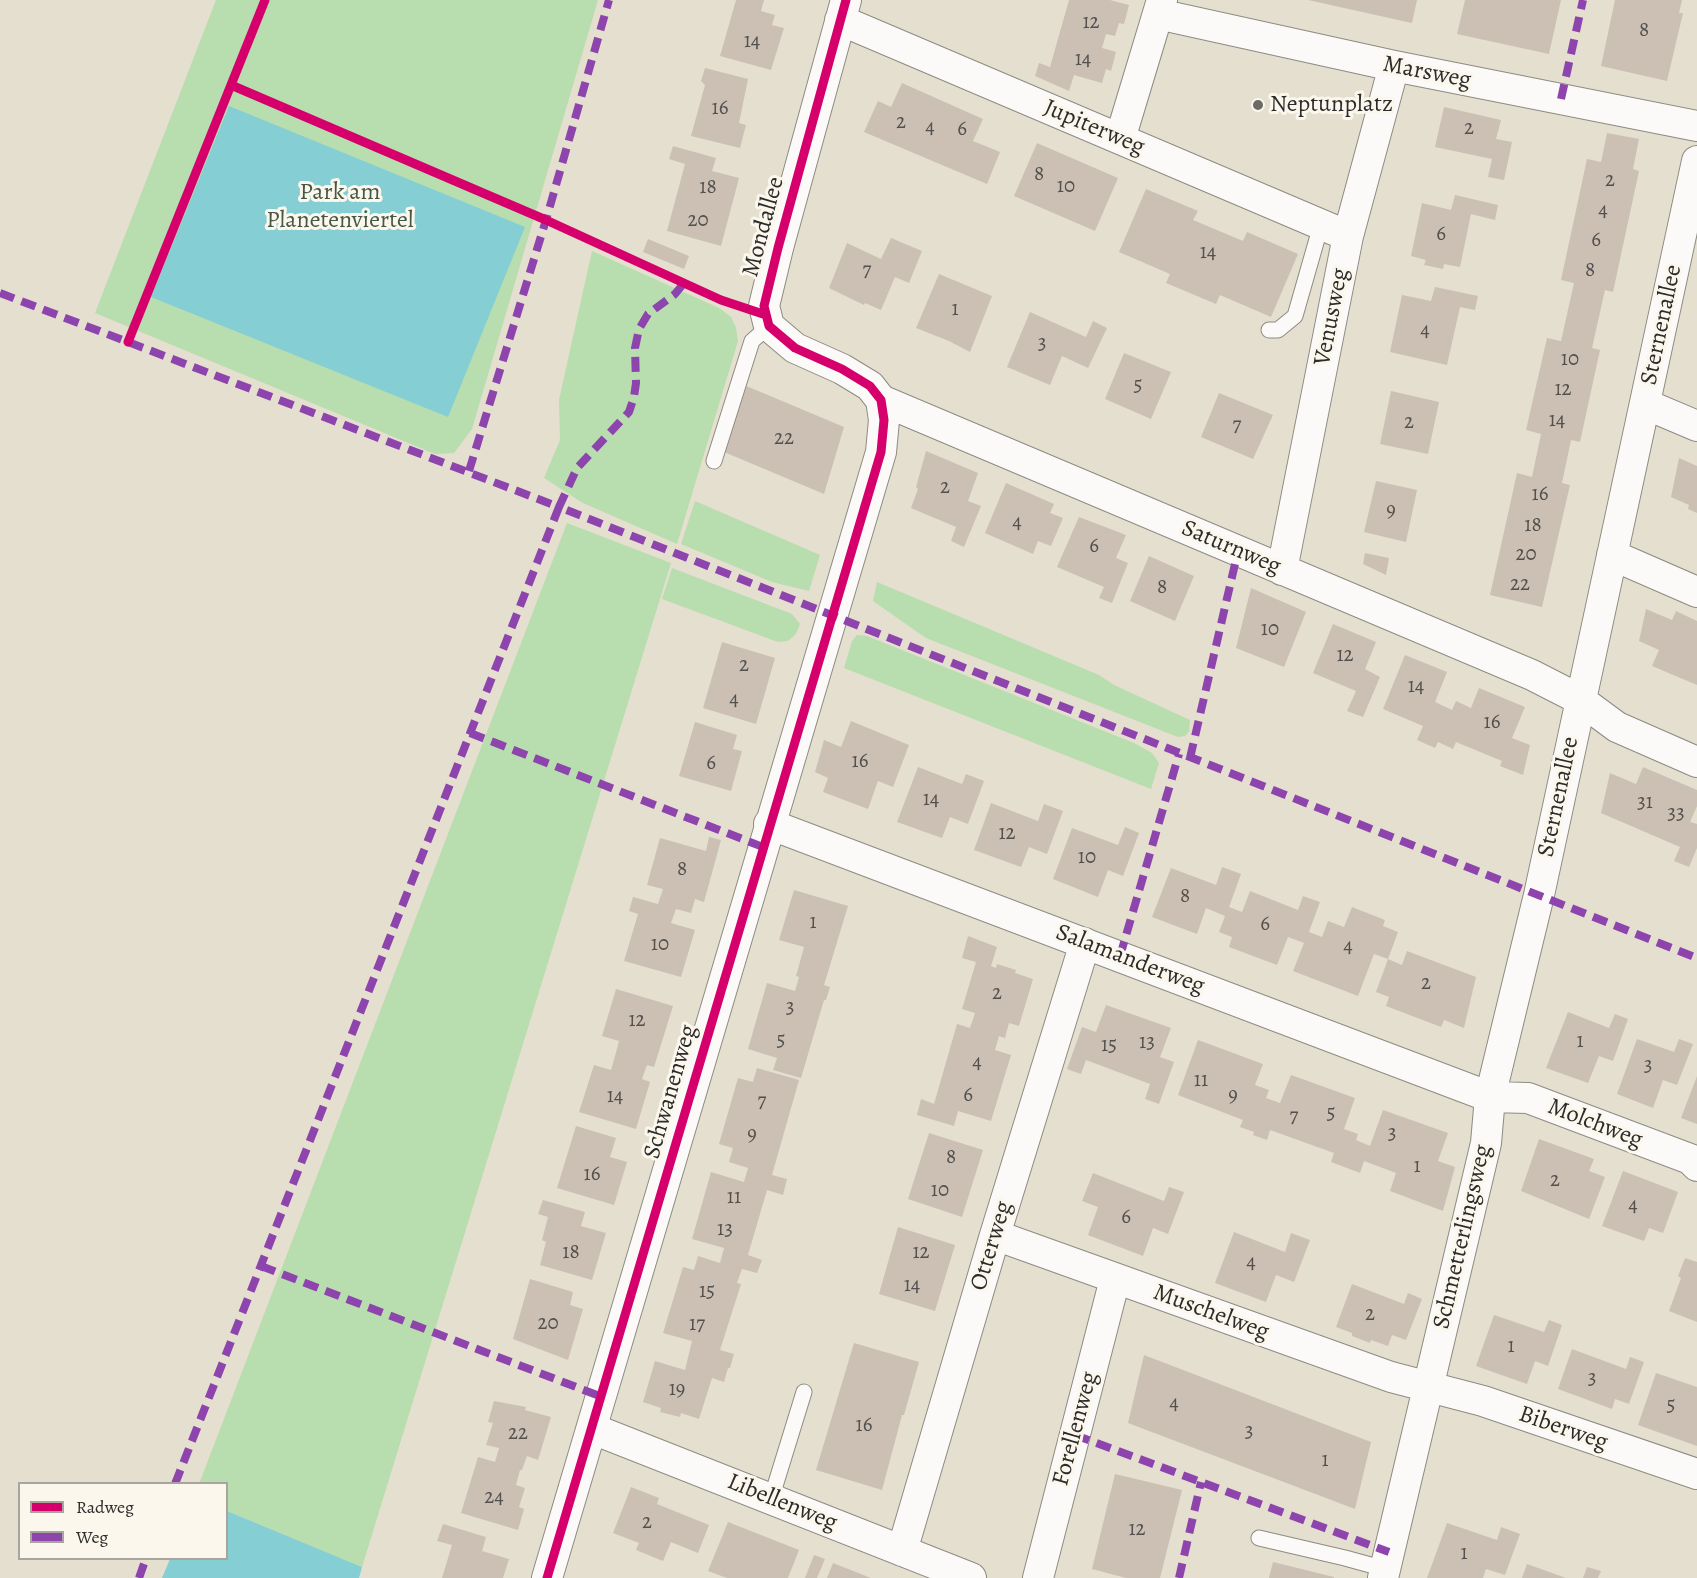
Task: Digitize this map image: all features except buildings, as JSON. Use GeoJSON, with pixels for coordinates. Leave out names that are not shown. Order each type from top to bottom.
{"type":"FeatureCollection","features":[{"type":"Feature","properties":{"kind":"street","name":"Marsweg"},"geometry":{"type":"LineString","coordinates":[[1160,7],[1394,66],[1697,126]]}},
{"type":"Feature","properties":{"kind":"street"},"geometry":{"type":"LineString","coordinates":[[1120,139],[1160,7]]}},
{"type":"Feature","properties":{"kind":"street","name":"Jupiterweg"},"geometry":{"type":"LineString","coordinates":[[843,10],[1120,139],[1348,236]]}},
{"type":"Feature","properties":{"kind":"street","name":"Mondallee"},"geometry":{"type":"LineString","coordinates":[[769,326],[764,306],[843,10]]}},
{"type":"Feature","properties":{"kind":"street","name":"Venusweg"},"geometry":{"type":"LineString","coordinates":[[1282,570],[1348,236],[1394,66]]}},
{"type":"Feature","properties":{"kind":"street","name":"Sternenallee"},"geometry":{"type":"LineString","coordinates":[[1539,895],[1645,405],[1688,250],[1697,161]]}},
{"type":"Feature","properties":{"kind":"street"},"geometry":{"type":"LineString","coordinates":[[769,326],[795,348],[842,369],[870,386],[881,400]]}},
{"type":"Feature","properties":{"kind":"street","name":"Saturnweg"},"geometry":{"type":"LineString","coordinates":[[881,400],[1532,675],[1580,699]]}},
{"type":"Feature","properties":{"kind":"street","name":"Schwanenweg"},"geometry":{"type":"LineString","coordinates":[[547,1578],[881,452],[884,420],[881,400]]}},
{"type":"Feature","properties":{"kind":"street","name":"Sternenallee"},"geometry":{"type":"LineString","coordinates":[[1645,405],[1697,426]]}},
{"type":"Feature","properties":{"kind":"street"},"geometry":{"type":"LineString","coordinates":[[1612,555],[1697,592]]}},
{"type":"Feature","properties":{"kind":"street","name":"Sternenallee"},"geometry":{"type":"LineString","coordinates":[[1580,699],[1617,727],[1697,762]]}},
{"type":"Feature","properties":{"kind":"street","name":"Salamanderweg"},"geometry":{"type":"LineString","coordinates":[[769,824],[1490,1097]]}},
{"type":"Feature","properties":{"kind":"street","name":"Schmetterlingsweg"},"geometry":{"type":"LineString","coordinates":[[1384,1574],[1486,1143],[1490,1097],[1539,895]]}},
{"type":"Feature","properties":{"kind":"street","name":"Otterweg"},"geometry":{"type":"LineString","coordinates":[[902,1551],[995,1235],[1085,943]]}},
{"type":"Feature","properties":{"kind":"street","name":"Molchweg"},"geometry":{"type":"LineString","coordinates":[[1490,1097],[1528,1098],[1690,1160],[1697,1166]]}},
{"type":"Feature","properties":{"kind":"street","name":"Muschelweg"},"geometry":{"type":"LineString","coordinates":[[995,1235],[1391,1377],[1428,1387]]}},
{"type":"Feature","properties":{"kind":"street","name":"Forellenweg"},"geometry":{"type":"LineString","coordinates":[[1038,1578],[1115,1279]]}},
{"type":"Feature","properties":{"kind":"street","name":"Biberweg"},"geometry":{"type":"LineString","coordinates":[[1428,1387],[1483,1401],[1697,1474]]}},
{"type":"Feature","properties":{"kind":"street","name":"Libellenweg"},"geometry":{"type":"LineString","coordinates":[[593,1429],[971,1578]]}},
{"type":"Feature","properties":{"kind":"lane"},"geometry":{"type":"LineString","coordinates":[[1269,330],[1278,330],[1295,316],[1321,225]]}},
{"type":"Feature","properties":{"kind":"lane"},"geometry":{"type":"LineString","coordinates":[[714,461],[752,341],[769,326]]}},
{"type":"Feature","properties":{"kind":"lane"},"geometry":{"type":"LineString","coordinates":[[771,1499],[804,1392]]}},
{"type":"Feature","properties":{"kind":"lane"},"geometry":{"type":"LineString","coordinates":[[1259,1538],[1345,1558],[1384,1574]]}},
{"type":"Feature","properties":{"kind":"green space","name":"Park am Planetenviertel"},"geometry":{"type":"Polygon","coordinates":[[[216,0],[598,0],[472,429],[454,453],[435,454],[95,313],[216,0]]]}},
{"type":"Feature","properties":{"kind":"green space"},"geometry":{"type":"Polygon","coordinates":[[[592,251],[719,308],[731,317],[736,328],[738,341],[677,544],[583,503],[544,478],[560,440],[559,400],[592,251]]]}},
{"type":"Feature","properties":{"kind":"green space"},"geometry":{"type":"Polygon","coordinates":[[[695,501],[820,555],[809,591],[772,582],[681,544],[695,501]]]}},
{"type":"Feature","properties":{"kind":"green space"},"geometry":{"type":"Polygon","coordinates":[[[567,523],[671,563],[362,1567],[228,1511],[228,1482],[200,1482],[567,523]]]}},
{"type":"Feature","properties":{"kind":"green space"},"geometry":{"type":"Polygon","coordinates":[[[672,568],[792,614],[800,624],[796,634],[788,641],[778,642],[662,599],[672,568]]]}},
{"type":"Feature","properties":{"kind":"green space"},"geometry":{"type":"Polygon","coordinates":[[[877,582],[1099,675],[1114,685],[1190,720],[1189,731],[1185,736],[1178,737],[926,638],[873,601],[877,582]]]}},
{"type":"Feature","properties":{"kind":"green space"},"geometry":{"type":"Polygon","coordinates":[[[857,635],[867,636],[1134,743],[1152,753],[1159,763],[1151,789],[844,668],[852,641],[857,635]]]}},
{"type":"Feature","properties":{"kind":"water"},"geometry":{"type":"Polygon","coordinates":[[[229,106],[525,227],[448,417],[151,297],[229,106]]]}},
{"type":"Feature","properties":{"kind":"water"},"geometry":{"type":"Polygon","coordinates":[[[228,1511],[362,1567],[359,1578],[162,1578],[170,1560],[228,1560],[228,1511]]]}},
{"type":"Feature","properties":{"kind":"marked path"},"geometry":{"type":"LineString","coordinates":[[469,471],[546,220],[609,0]]}},
{"type":"Feature","properties":{"kind":"marked path"},"geometry":{"type":"LineString","coordinates":[[1561,99],[1583,0]]}},
{"type":"Feature","properties":{"kind":"marked path"},"geometry":{"type":"LineString","coordinates":[[0,293],[559,507],[577,468],[629,412],[636,383],[635,348],[639,329],[648,314],[675,294],[684,283]]}},
{"type":"Feature","properties":{"kind":"marked path"},"geometry":{"type":"LineString","coordinates":[[176,1482],[559,507],[1697,958]]}},
{"type":"Feature","properties":{"kind":"marked path"},"geometry":{"type":"LineString","coordinates":[[1190,758],[1238,551]]}},
{"type":"Feature","properties":{"kind":"marked path"},"geometry":{"type":"LineString","coordinates":[[470,733],[763,847]]}},
{"type":"Feature","properties":{"kind":"marked path"},"geometry":{"type":"LineString","coordinates":[[1120,956],[1179,754]]}},
{"type":"Feature","properties":{"kind":"marked path"},"geometry":{"type":"LineString","coordinates":[[261,1266],[602,1397]]}},
{"type":"Feature","properties":{"kind":"marked path"},"geometry":{"type":"LineString","coordinates":[[1075,1435],[1389,1552]]}},
{"type":"Feature","properties":{"kind":"marked path"},"geometry":{"type":"LineString","coordinates":[[1179,1578],[1201,1482]]}},
{"type":"Feature","properties":{"kind":"marked path"},"geometry":{"type":"LineString","coordinates":[[139,1578],[145,1560]]}},
{"type":"Feature","properties":{"kind":"cycle path"},"geometry":{"type":"LineString","coordinates":[[128,342],[265,0]]}},
{"type":"Feature","properties":{"kind":"cycle path"},"geometry":{"type":"LineString","coordinates":[[547,1578],[881,452],[884,420],[881,400],[870,386],[842,369],[795,348],[769,326],[764,306],[846,0]]}},
{"type":"Feature","properties":{"kind":"cycle path"},"geometry":{"type":"LineString","coordinates":[[231,85],[546,220],[721,300],[766,315]]}},
{"type":"Feature","properties":{"kind":"place","name":"Neptunplatz"},"geometry":{"type":"Point","coordinates":[1258,105]}}]}
